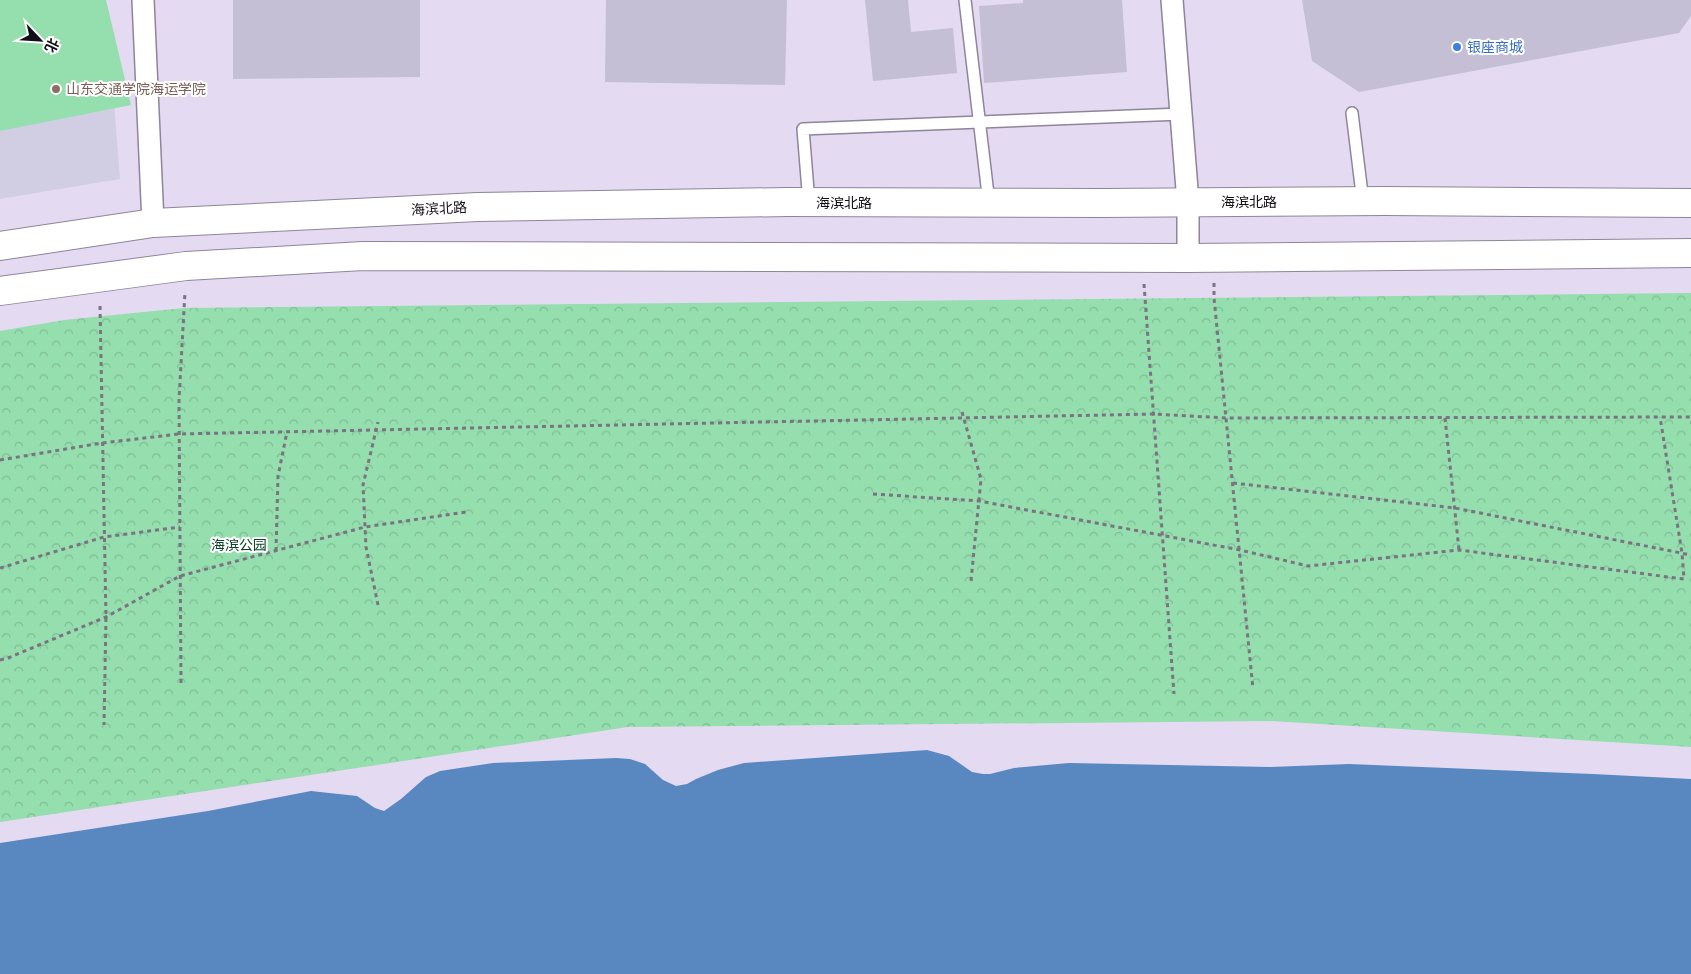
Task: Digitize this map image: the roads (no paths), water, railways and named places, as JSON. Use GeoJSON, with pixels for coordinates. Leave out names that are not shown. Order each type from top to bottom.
{"type":"FeatureCollection","features":[{"type":"Feature","properties":{"kind":"main road","name":"海滨北路"},"geometry":{"type":"LineString","coordinates":[[0,246],[153,223],[478,207],[809,203],[1691,203]]}},
{"type":"Feature","properties":{"kind":"main road"},"geometry":{"type":"LineString","coordinates":[[0,291],[186,266],[363,256],[1201,258],[1691,253]]}},
{"type":"Feature","properties":{"kind":"street"},"geometry":{"type":"LineString","coordinates":[[143,0],[153,223]]}},
{"type":"Feature","properties":{"kind":"street"},"geometry":{"type":"LineString","coordinates":[[1172,0],[1188,202],[1201,258]]}},
{"type":"Feature","properties":{"kind":"lane"},"geometry":{"type":"LineString","coordinates":[[965,0],[989,203]]}},
{"type":"Feature","properties":{"kind":"lane"},"geometry":{"type":"LineString","coordinates":[[1352,113],[1363,202]]}},
{"type":"Feature","properties":{"kind":"lane"},"geometry":{"type":"LineString","coordinates":[[809,203],[803,129],[1181,114]]}},
{"type":"Feature","properties":{"kind":"water"},"geometry":{"type":"Polygon","coordinates":[[[927,750],[949,756],[972,772],[983,774],[1014,768],[1069,763],[1270,767],[1349,764],[1691,779],[1691,974],[0,974],[0,843],[208,811],[311,791],[357,796],[375,808],[384,811],[426,777],[440,771],[493,763],[630,759],[645,764],[663,780],[676,786],[687,784],[718,770],[744,763],[927,750]]]}},
{"type":"Feature","properties":{"kind":"place","name":"银座商城"},"geometry":{"type":"Point","coordinates":[1457,47]}},
{"type":"Feature","properties":{"kind":"place","name":"山东交通学院海运学院"},"geometry":{"type":"Point","coordinates":[56,89]}},
{"type":"Feature","properties":{"kind":"park label","name":"海滨公园"},"geometry":{"type":"Point","coordinates":[239,545]}}]}
